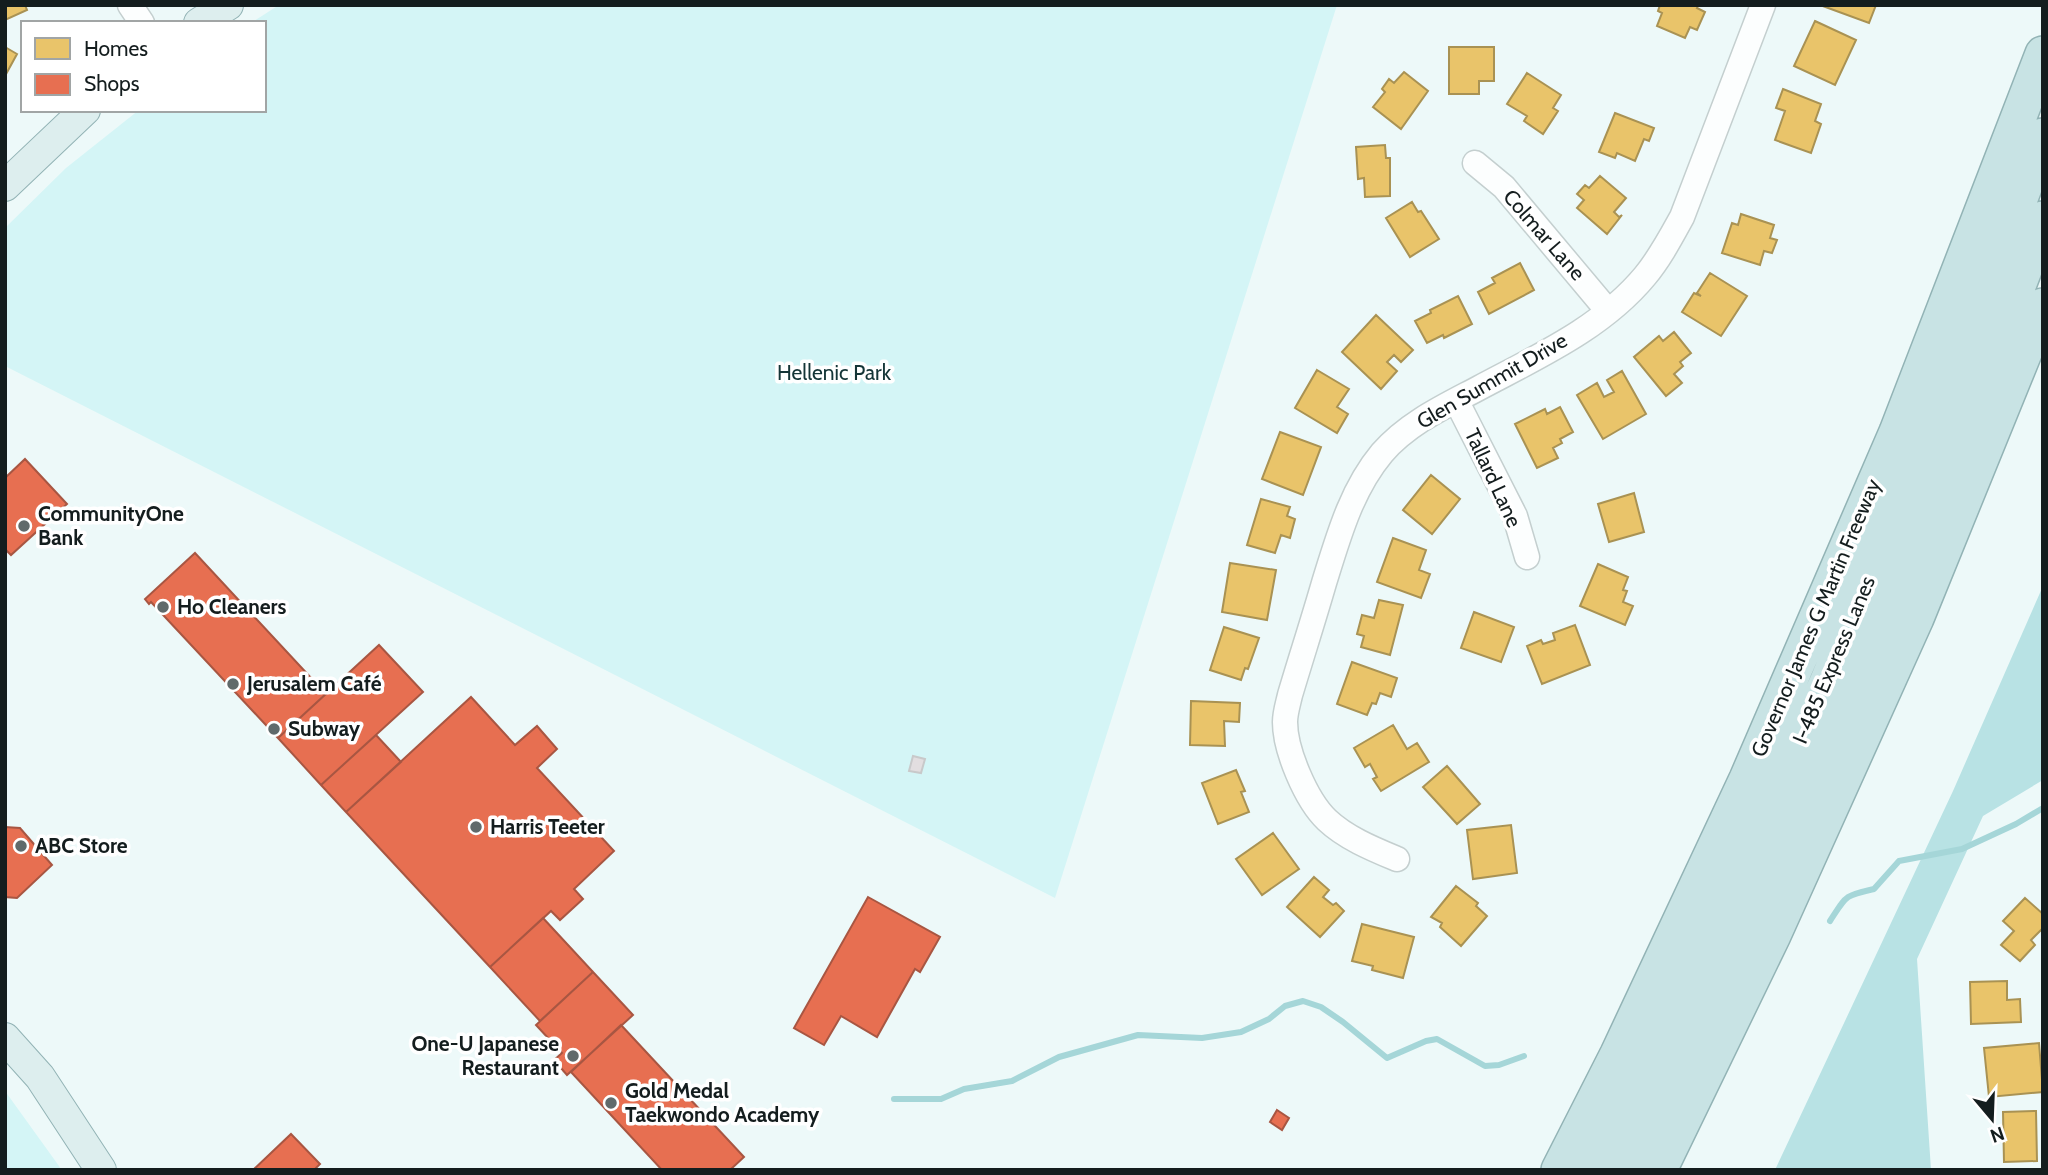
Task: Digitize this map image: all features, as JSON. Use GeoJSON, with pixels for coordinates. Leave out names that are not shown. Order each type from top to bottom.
{"type":"FeatureCollection","features":[{"type":"Feature","properties":{"kind":"highway","name":"Governor James G Martin Freeway"},"geometry":{"type":"LineString","coordinates":[[1559,1170],[1618,1054],[1752,766],[1902,419],[2043,54]]}},
{"type":"Feature","properties":{"kind":"highway","name":"I-485 Express Lanes"},"geometry":{"type":"LineString","coordinates":[[1593,1170],[1654,1051],[1827,683],[1976,317],[2043,136]]}},
{"type":"Feature","properties":{"kind":"highway","name":"I-485 Express Lanes"},"geometry":{"type":"LineString","coordinates":[[1627,1170],[1771,870],[1895,592],[2043,219]]}},
{"type":"Feature","properties":{"kind":"highway"},"geometry":{"type":"LineString","coordinates":[[1659,1170],[1773,935],[1916,618],[2043,306]]}},
{"type":"Feature","properties":{"kind":"main road"},"geometry":{"type":"LineString","coordinates":[[202,21],[228,5]]}},
{"type":"Feature","properties":{"kind":"main road"},"geometry":{"type":"LineString","coordinates":[[5,186],[83,112]]}},
{"type":"Feature","properties":{"kind":"main road"},"geometry":{"type":"LineString","coordinates":[[5,1038],[40,1077],[101,1170]]}},
{"type":"Feature","properties":{"kind":"street"},"geometry":{"type":"LineString","coordinates":[[130,5],[141,21]]}},
{"type":"Feature","properties":{"kind":"street","name":"Glen Summit Drive"},"geometry":{"type":"LineString","coordinates":[[1397,859],[1363,845],[1328,821],[1314,806],[1295,768],[1285,723],[1290,695],[1343,524],[1366,475],[1383,453],[1407,430],[1563,342],[1608,311],[1646,275],[1665,249],[1682,217],[1763,5]]}},
{"type":"Feature","properties":{"kind":"street","name":"Colmar Lane"},"geometry":{"type":"LineString","coordinates":[[1475,163],[1504,187],[1608,311]]}},
{"type":"Feature","properties":{"kind":"street","name":"Tallard Lane"},"geometry":{"type":"LineString","coordinates":[[1456,400],[1515,516],[1527,557]]}},
{"type":"Feature","properties":{"kind":"green space","name":"Hellenic Park"},"geometry":{"type":"Polygon","coordinates":[[[279,5],[1337,5],[1055,898],[5,366],[5,228],[66,168],[136,112],[266,112],[266,21],[254,21],[279,5]]]}},
{"type":"Feature","properties":{"kind":"green space"},"geometry":{"type":"Polygon","coordinates":[[[5,1091],[59,1166],[61,1170],[5,1170],[5,1091]]]}},
{"type":"Feature","properties":{"kind":"shaded area"},"geometry":{"type":"Polygon","coordinates":[[[2043,586],[2043,780],[1983,816],[1917,959],[1931,1170],[1775,1170],[1953,791],[2043,586]]]}},
{"type":"Feature","properties":{"kind":"building: Homes"},"geometry":{"type":"Polygon","coordinates":[[[5,5],[25,5],[27,10],[5,20],[5,5]]]}},
{"type":"Feature","properties":{"kind":"building: Homes"},"geometry":{"type":"Polygon","coordinates":[[[1660,5],[1699,5],[1697,8],[1705,12],[1697,30],[1690,27],[1685,38],[1657,26],[1662,13],[1658,11],[1660,5]]]}},
{"type":"Feature","properties":{"kind":"building: Homes"},"geometry":{"type":"Polygon","coordinates":[[[1820,5],[1876,5],[1869,23],[1820,5]]]}},
{"type":"Feature","properties":{"kind":"building: Homes"},"geometry":{"type":"Polygon","coordinates":[[[1815,21],[1856,40],[1835,85],[1794,66],[1815,21]]]}},
{"type":"Feature","properties":{"kind":"building: Homes"},"geometry":{"type":"Polygon","coordinates":[[[5,47],[17,54],[5,76],[5,47]]]}},
{"type":"Feature","properties":{"kind":"building: Homes"},"geometry":{"type":"Polygon","coordinates":[[[1449,47],[1494,47],[1494,81],[1479,81],[1479,94],[1449,94],[1449,47]]]}},
{"type":"Feature","properties":{"kind":"building: Homes"},"geometry":{"type":"Polygon","coordinates":[[[1404,72],[1428,91],[1401,129],[1373,107],[1385,92],[1382,89],[1389,79],[1394,83],[1404,72]]]}},
{"type":"Feature","properties":{"kind":"building: Homes"},"geometry":{"type":"Polygon","coordinates":[[[1527,73],[1561,95],[1553,108],[1558,111],[1543,134],[1524,121],[1527,116],[1507,104],[1527,73]]]}},
{"type":"Feature","properties":{"kind":"building: Homes"},"geometry":{"type":"Polygon","coordinates":[[[1783,89],[1821,104],[1815,121],[1821,124],[1811,153],[1775,140],[1785,111],[1776,108],[1783,89]]]}},
{"type":"Feature","properties":{"kind":"building: Homes"},"geometry":{"type":"Polygon","coordinates":[[[1615,113],[1654,128],[1649,141],[1644,139],[1635,161],[1617,153],[1615,158],[1599,152],[1615,113]]]}},
{"type":"Feature","properties":{"kind":"building: Homes"},"geometry":{"type":"Polygon","coordinates":[[[1385,145],[1386,158],[1390,158],[1390,196],[1365,197],[1364,178],[1358,179],[1356,147],[1385,145]]]}},
{"type":"Feature","properties":{"kind":"building: Homes"},"geometry":{"type":"Polygon","coordinates":[[[1600,176],[1626,198],[1614,212],[1619,217],[1622,215],[1607,234],[1577,208],[1584,200],[1577,194],[1585,185],[1589,188],[1600,176]]]}},
{"type":"Feature","properties":{"kind":"building: Homes"},"geometry":{"type":"Polygon","coordinates":[[[1412,202],[1439,239],[1410,257],[1386,218],[1412,202]]]}},
{"type":"Feature","properties":{"kind":"building: Homes"},"geometry":{"type":"Polygon","coordinates":[[[1741,214],[1774,225],[1770,238],[1777,240],[1772,253],[1764,251],[1760,265],[1722,253],[1732,223],[1738,225],[1741,214]]]}},
{"type":"Feature","properties":{"kind":"building: Homes"},"geometry":{"type":"Polygon","coordinates":[[[1520,263],[1534,290],[1489,314],[1478,292],[1495,283],[1492,278],[1520,263]]]}},
{"type":"Feature","properties":{"kind":"building: Homes"},"geometry":{"type":"Polygon","coordinates":[[[1710,273],[1747,296],[1721,336],[1682,312],[1694,293],[1701,296],[1697,293],[1710,273]]]}},
{"type":"Feature","properties":{"kind":"building: Homes"},"geometry":{"type":"Polygon","coordinates":[[[1458,296],[1472,324],[1427,343],[1415,321],[1458,296]]]}},
{"type":"Feature","properties":{"kind":"building: Homes"},"geometry":{"type":"Polygon","coordinates":[[[1376,315],[1413,350],[1401,362],[1394,355],[1387,362],[1397,371],[1381,389],[1342,352],[1376,315]]]}},
{"type":"Feature","properties":{"kind":"building: Homes"},"geometry":{"type":"Polygon","coordinates":[[[1674,332],[1691,353],[1680,362],[1683,366],[1674,374],[1682,383],[1666,396],[1634,357],[1659,336],[1663,341],[1674,332]]]}},
{"type":"Feature","properties":{"kind":"building: Homes"},"geometry":{"type":"Polygon","coordinates":[[[1317,370],[1349,389],[1337,407],[1348,414],[1337,433],[1295,408],[1317,370]]]}},
{"type":"Feature","properties":{"kind":"building: Homes"},"geometry":{"type":"Polygon","coordinates":[[[1622,371],[1646,414],[1603,439],[1577,395],[1597,383],[1604,397],[1614,392],[1607,380],[1622,371]]]}},
{"type":"Feature","properties":{"kind":"building: Homes"},"geometry":{"type":"Polygon","coordinates":[[[1560,407],[1573,432],[1560,439],[1562,443],[1553,448],[1558,458],[1537,468],[1515,424],[1545,409],[1547,414],[1560,407]]]}},
{"type":"Feature","properties":{"kind":"building: Homes"},"geometry":{"type":"Polygon","coordinates":[[[1280,432],[1321,447],[1303,495],[1262,479],[1280,432]]]}},
{"type":"Feature","properties":{"kind":"building: Homes"},"geometry":{"type":"Polygon","coordinates":[[[1431,475],[1460,499],[1432,534],[1403,510],[1431,475]]]}},
{"type":"Feature","properties":{"kind":"building: Homes"},"geometry":{"type":"Polygon","coordinates":[[[1634,493],[1644,532],[1609,542],[1598,504],[1634,493]]]}},
{"type":"Feature","properties":{"kind":"building: Homes"},"geometry":{"type":"Polygon","coordinates":[[[1261,499],[1290,507],[1287,516],[1295,519],[1290,538],[1281,535],[1275,553],[1247,545],[1261,499]]]}},
{"type":"Feature","properties":{"kind":"building: Homes"},"geometry":{"type":"Polygon","coordinates":[[[1393,538],[1426,550],[1419,570],[1430,574],[1421,598],[1377,582],[1393,538]]]}},
{"type":"Feature","properties":{"kind":"building: Homes"},"geometry":{"type":"Polygon","coordinates":[[[1230,563],[1276,570],[1267,620],[1222,612],[1230,563]]]}},
{"type":"Feature","properties":{"kind":"building: Homes"},"geometry":{"type":"Polygon","coordinates":[[[1598,564],[1628,577],[1623,590],[1627,591],[1623,602],[1633,606],[1625,625],[1580,606],[1598,564]]]}},
{"type":"Feature","properties":{"kind":"building: Homes"},"geometry":{"type":"Polygon","coordinates":[[[1379,600],[1403,605],[1390,655],[1361,647],[1364,636],[1357,634],[1362,615],[1374,618],[1379,600]]]}},
{"type":"Feature","properties":{"kind":"building: Homes"},"geometry":{"type":"Polygon","coordinates":[[[1474,612],[1514,627],[1501,662],[1461,648],[1474,612]]]}},
{"type":"Feature","properties":{"kind":"building: Homes"},"geometry":{"type":"Polygon","coordinates":[[[1575,625],[1590,665],[1542,684],[1527,646],[1541,640],[1543,644],[1555,640],[1553,633],[1575,625]]]}},
{"type":"Feature","properties":{"kind":"building: Homes"},"geometry":{"type":"Polygon","coordinates":[[[1224,627],[1259,638],[1248,669],[1245,668],[1241,680],[1210,670],[1224,627]]]}},
{"type":"Feature","properties":{"kind":"building: Homes"},"geometry":{"type":"Polygon","coordinates":[[[1352,662],[1397,678],[1391,697],[1380,693],[1376,704],[1372,703],[1367,715],[1337,704],[1352,662]]]}},
{"type":"Feature","properties":{"kind":"building: Homes"},"geometry":{"type":"Polygon","coordinates":[[[1191,701],[1240,703],[1239,722],[1224,721],[1225,746],[1190,745],[1191,701]]]}},
{"type":"Feature","properties":{"kind":"building: Homes"},"geometry":{"type":"Polygon","coordinates":[[[1393,725],[1407,749],[1417,743],[1429,762],[1381,791],[1373,779],[1377,777],[1370,764],[1365,767],[1354,748],[1393,725]]]}},
{"type":"Feature","properties":{"kind":"building: Homes"},"geometry":{"type":"Polygon","coordinates":[[[1447,766],[1480,804],[1457,824],[1423,787],[1447,766]]]}},
{"type":"Feature","properties":{"kind":"building: Homes"},"geometry":{"type":"Polygon","coordinates":[[[1236,770],[1245,791],[1241,792],[1249,812],[1218,824],[1202,783],[1236,770]]]}},
{"type":"Feature","properties":{"kind":"building: Homes"},"geometry":{"type":"Polygon","coordinates":[[[1511,825],[1517,873],[1473,879],[1467,830],[1511,825]]]}},
{"type":"Feature","properties":{"kind":"building: Homes"},"geometry":{"type":"Polygon","coordinates":[[[1273,833],[1299,869],[1262,895],[1236,859],[1273,833]]]}},
{"type":"Feature","properties":{"kind":"building: Homes"},"geometry":{"type":"Polygon","coordinates":[[[1314,877],[1329,890],[1323,897],[1333,905],[1336,903],[1344,911],[1320,937],[1287,907],[1314,877]]]}},
{"type":"Feature","properties":{"kind":"building: Homes"},"geometry":{"type":"Polygon","coordinates":[[[1456,886],[1478,903],[1476,906],[1487,916],[1461,946],[1440,927],[1442,923],[1431,917],[1456,886]]]}},
{"type":"Feature","properties":{"kind":"building: Homes"},"geometry":{"type":"Polygon","coordinates":[[[2025,898],[2043,914],[2043,928],[2031,940],[2035,945],[2020,961],[2001,945],[2014,931],[2003,921],[2025,898]]]}},
{"type":"Feature","properties":{"kind":"building: Homes"},"geometry":{"type":"Polygon","coordinates":[[[1362,924],[1414,937],[1403,978],[1372,970],[1373,966],[1352,961],[1362,924]]]}},
{"type":"Feature","properties":{"kind":"building: Homes"},"geometry":{"type":"Polygon","coordinates":[[[2007,981],[2007,1000],[2020,999],[2021,1022],[1971,1024],[1970,982],[2007,981]]]}},
{"type":"Feature","properties":{"kind":"building: Homes"},"geometry":{"type":"Polygon","coordinates":[[[2039,1043],[2043,1092],[1989,1097],[1984,1048],[2039,1043]]]}},
{"type":"Feature","properties":{"kind":"building: Homes"},"geometry":{"type":"Polygon","coordinates":[[[2036,1111],[2037,1161],[2004,1162],[2003,1112],[2036,1111]]]}},
{"type":"Feature","properties":{"kind":"building: Shops","name":"CommunityOne Bank"},"geometry":{"type":"Polygon","coordinates":[[[25,459],[67,504],[11,555],[5,549],[5,478],[25,459]]]}},
{"type":"Feature","properties":{"kind":"building: Shops"},"geometry":{"type":"Polygon","coordinates":[[[195,553],[326,694],[278,738],[151,602],[149,604],[145,599],[195,553]]]}},
{"type":"Feature","properties":{"kind":"building: Shops"},"geometry":{"type":"Polygon","coordinates":[[[379,645],[423,692],[321,785],[278,738],[379,645]]]}},
{"type":"Feature","properties":{"kind":"building: Shops","name":"Harris Teeter"},"geometry":{"type":"Polygon","coordinates":[[[471,697],[515,745],[537,726],[557,749],[537,768],[614,851],[574,889],[583,899],[560,920],[551,911],[490,967],[346,812],[471,697]]]}},
{"type":"Feature","properties":{"kind":"building: Shops"},"geometry":{"type":"Polygon","coordinates":[[[376,735],[401,762],[346,812],[321,785],[376,735]]]}},
{"type":"Feature","properties":{"kind":"building: Shops","name":"ABC Store"},"geometry":{"type":"Polygon","coordinates":[[[5,827],[20,828],[52,865],[17,898],[5,897],[5,827]]]}},
{"type":"Feature","properties":{"kind":"building: Shops"},"geometry":{"type":"Polygon","coordinates":[[[868,897],[940,937],[920,972],[915,969],[877,1037],[841,1016],[824,1045],[794,1028],[868,897]]]}},
{"type":"Feature","properties":{"kind":"building: Shops"},"geometry":{"type":"Polygon","coordinates":[[[543,918],[593,972],[540,1021],[490,967],[543,918]]]}},
{"type":"Feature","properties":{"kind":"building: Shops"},"geometry":{"type":"Polygon","coordinates":[[[593,972],[633,1015],[567,1075],[554,1060],[562,1053],[536,1025],[593,972]]]}},
{"type":"Feature","properties":{"kind":"building: Shops"},"geometry":{"type":"Polygon","coordinates":[[[621,1025],[744,1157],[730,1170],[662,1170],[571,1072],[621,1025]]]}},
{"type":"Feature","properties":{"kind":"building: Shops"},"geometry":{"type":"Polygon","coordinates":[[[1277,1110],[1289,1118],[1282,1130],[1270,1122],[1277,1110]]]}},
{"type":"Feature","properties":{"kind":"building: Shops"},"geometry":{"type":"Polygon","coordinates":[[[291,1134],[320,1164],[314,1170],[253,1170],[291,1134]]]}},
{"type":"Feature","properties":{"kind":"building: Other"},"geometry":{"type":"Polygon","coordinates":[[[913,756],[925,759],[921,773],[909,771],[913,756]]]}},
{"type":"Feature","properties":{"kind":"waterway"},"geometry":{"type":"LineString","coordinates":[[1830,921],[1847,898],[1874,889],[1899,861],[1962,849],[2043,808]]}},
{"type":"Feature","properties":{"kind":"waterway"},"geometry":{"type":"LineString","coordinates":[[894,1099],[941,1099],[964,1089],[1012,1081],[1059,1057],[1138,1035],[1202,1038],[1241,1032],[1269,1019],[1285,1006],[1303,1001],[1321,1007],[1387,1058],[1437,1039],[1485,1066],[1499,1065],[1524,1056]]}},
{"type":"Feature","properties":{"kind":"place","name":"CommunityOne Bank"},"geometry":{"type":"Point","coordinates":[24,526]}},
{"type":"Feature","properties":{"kind":"place","name":"Ho Cleaners"},"geometry":{"type":"Point","coordinates":[163,607]}},
{"type":"Feature","properties":{"kind":"place","name":"Jerusalem Café"},"geometry":{"type":"Point","coordinates":[233,684]}},
{"type":"Feature","properties":{"kind":"place","name":"Subway"},"geometry":{"type":"Point","coordinates":[274,729]}},
{"type":"Feature","properties":{"kind":"place","name":"Harris Teeter"},"geometry":{"type":"Point","coordinates":[476,827]}},
{"type":"Feature","properties":{"kind":"place","name":"ABC Store"},"geometry":{"type":"Point","coordinates":[21,846]}},
{"type":"Feature","properties":{"kind":"place","name":"One‐U Japanese Restaurant"},"geometry":{"type":"Point","coordinates":[573,1056]}},
{"type":"Feature","properties":{"kind":"place","name":"Gold Medal Taekwondo Academy"},"geometry":{"type":"Point","coordinates":[611,1103]}}]}
